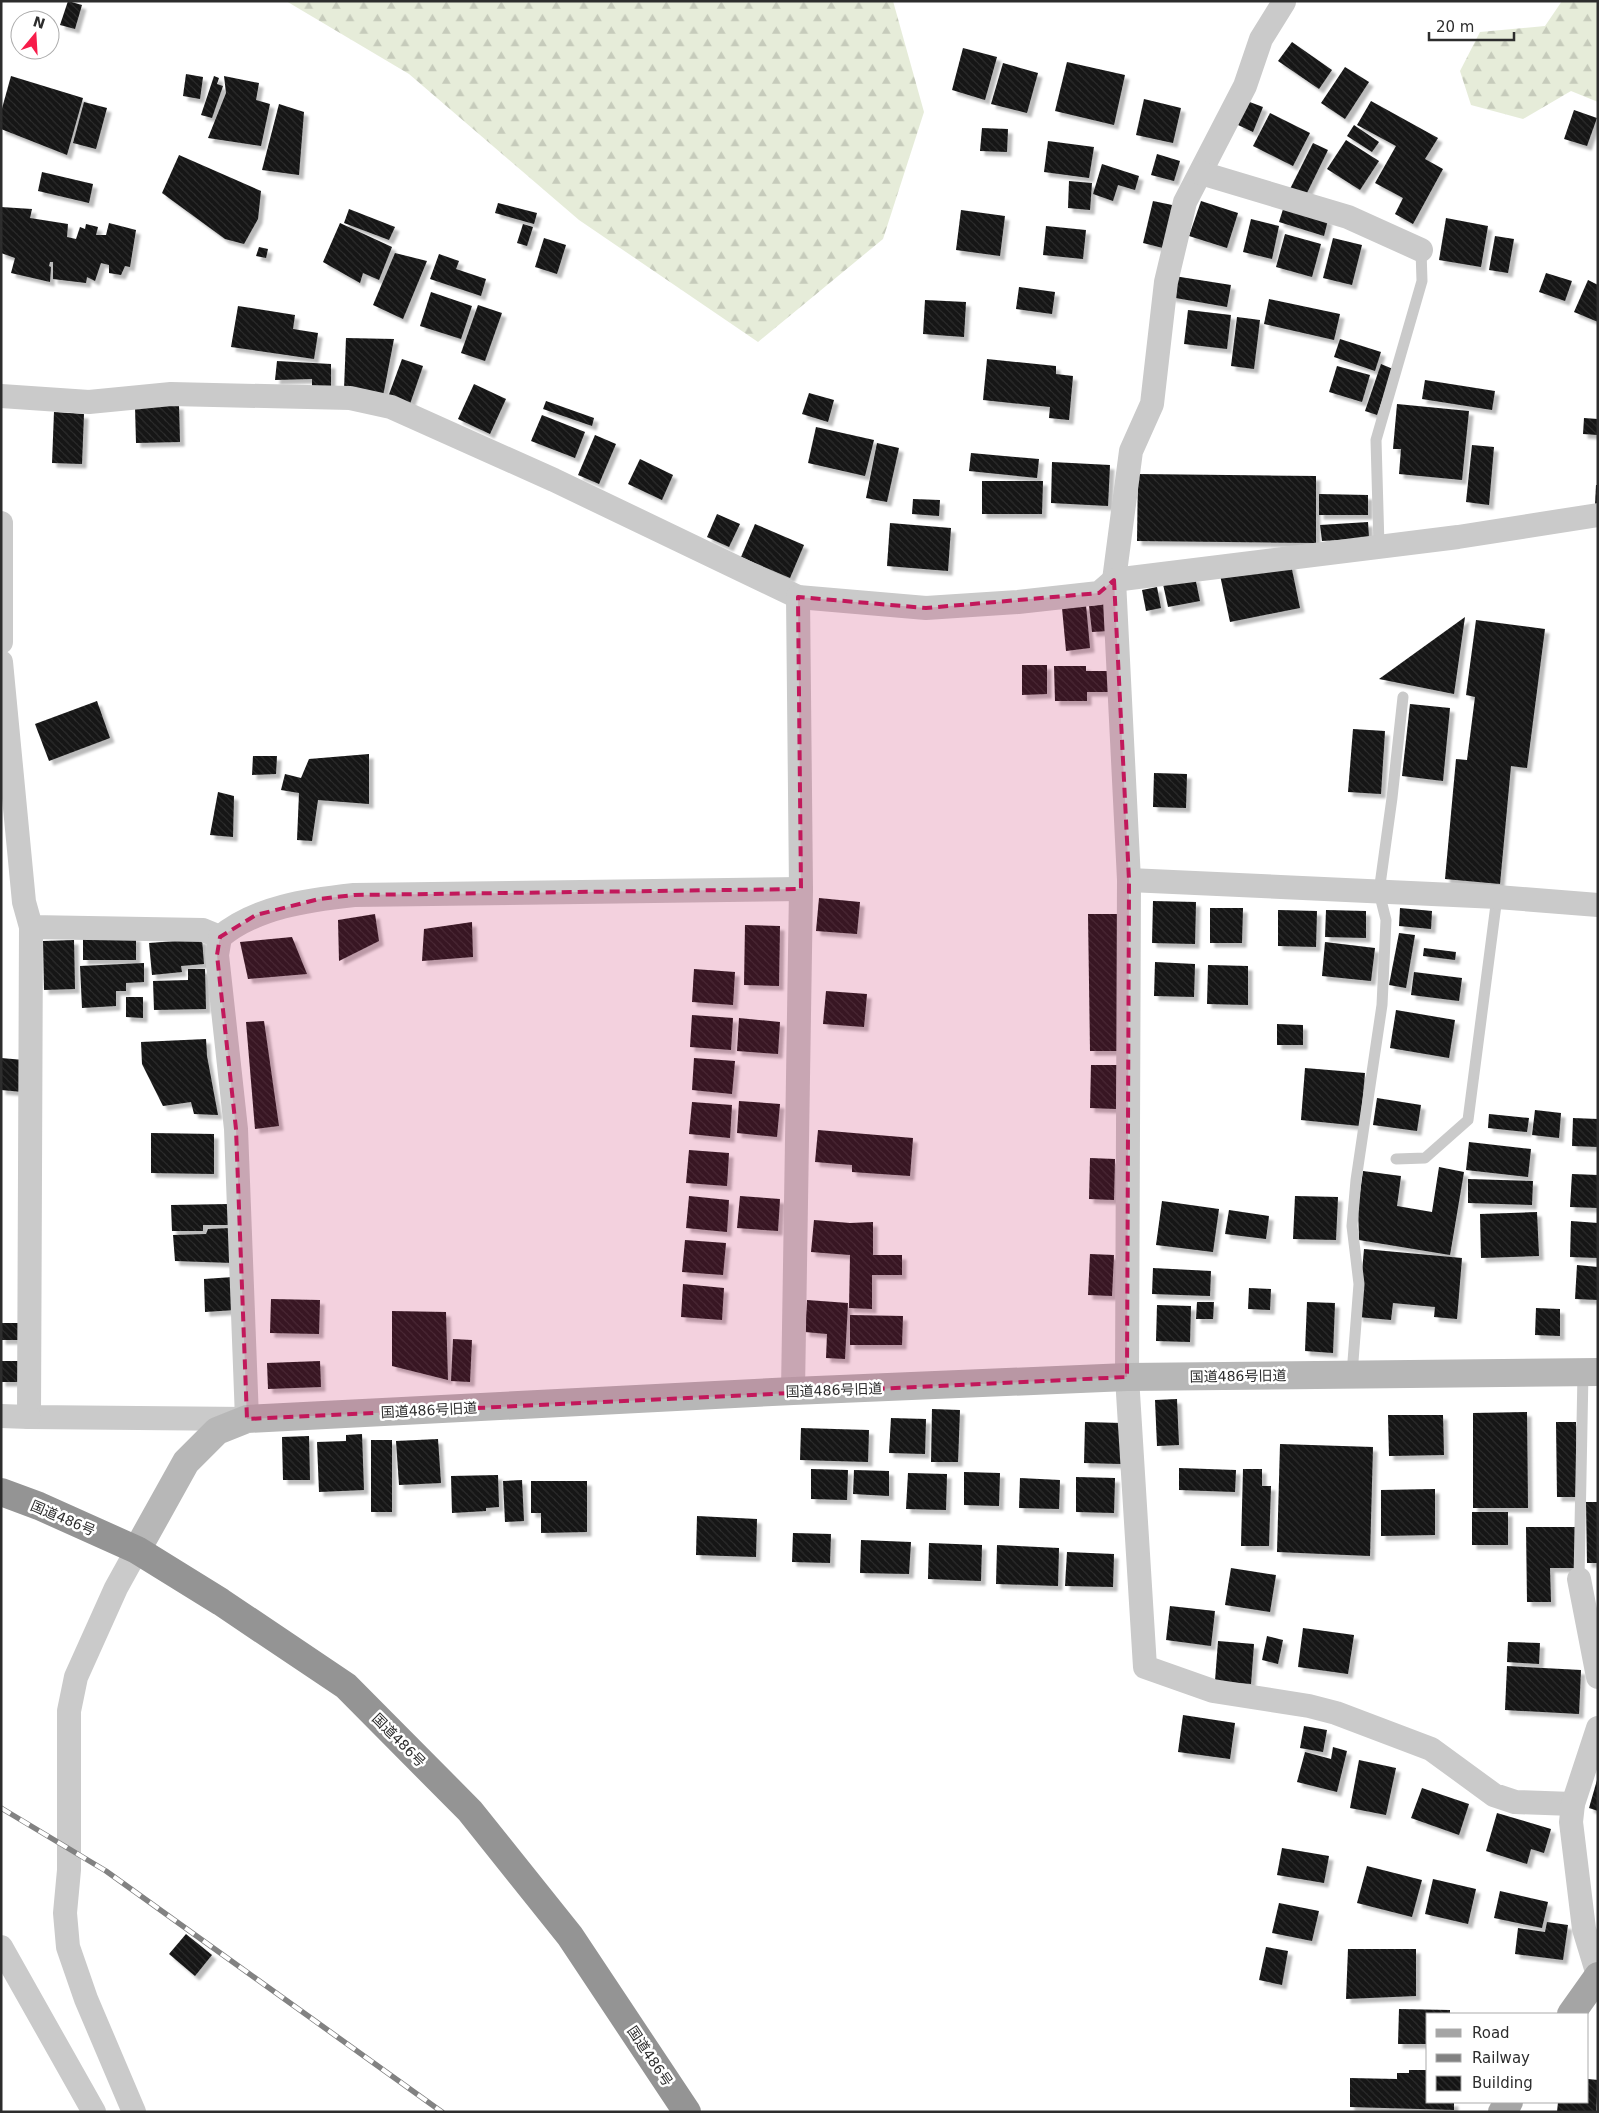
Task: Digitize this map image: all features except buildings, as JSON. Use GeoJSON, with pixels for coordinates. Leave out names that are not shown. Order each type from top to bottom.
{"type":"FeatureCollection","features":[{"type":"Feature","properties":{"kind":"highway","name":"国道486号"},"geometry":{"type":"LineString","coordinates":[[1,1492],[39,1506],[137,1550],[221,1602],[346,1686],[470,1811],[570,1936],[687,2112]]}},
{"type":"Feature","properties":{"kind":"main road"},"geometry":{"type":"LineString","coordinates":[[1572,2013],[1598,1976]]}},
{"type":"Feature","properties":{"kind":"street"},"geometry":{"type":"LineString","coordinates":[[1284,2],[1261,39],[1246,86],[1185,202],[1166,282],[1152,404],[1131,451],[1114,580],[1129,880],[1127,1377],[1145,1667],[1213,1691],[1309,1706],[1336,1713],[1430,1749],[1494,1795],[1515,1802],[1573,1804]]}},
{"type":"Feature","properties":{"kind":"street"},"geometry":{"type":"LineString","coordinates":[[1201,173],[1348,217],[1421,250]]}},
{"type":"Feature","properties":{"kind":"street"},"geometry":{"type":"LineString","coordinates":[[1,396],[89,402],[171,394],[350,398],[391,407],[554,480],[798,597],[926,608],[1018,602],[1099,593],[1114,580],[1379,546],[1598,515]]}},
{"type":"Feature","properties":{"kind":"street"},"geometry":{"type":"LineString","coordinates":[[1,523],[1,642]]}},
{"type":"Feature","properties":{"kind":"street"},"geometry":{"type":"LineString","coordinates":[[793,1391],[800,889],[798,597]]}},
{"type":"Feature","properties":{"kind":"street"},"geometry":{"type":"LineString","coordinates":[[1,662],[24,902],[31,927],[29,1417]]}},
{"type":"Feature","properties":{"kind":"street"},"geometry":{"type":"LineString","coordinates":[[1129,880],[1497,897],[1598,905]]}},
{"type":"Feature","properties":{"kind":"street"},"geometry":{"type":"LineString","coordinates":[[1,1416],[247,1419],[236,1129],[217,955],[220,937],[234,925],[256,915],[319,899],[354,895],[800,889]]}},
{"type":"Feature","properties":{"kind":"street"},"geometry":{"type":"LineString","coordinates":[[31,927],[203,930],[220,937]]}},
{"type":"Feature","properties":{"kind":"street","name":"国道486号旧道"},"geometry":{"type":"LineString","coordinates":[[137,1550],[186,1462],[218,1431],[247,1419],[793,1391],[1127,1377],[1591,1372]]}},
{"type":"Feature","properties":{"kind":"street"},"geometry":{"type":"LineString","coordinates":[[134,2112],[86,1999],[68,1947],[64,1913],[69,1870],[69,1711],[76,1677],[116,1588],[137,1550]]}},
{"type":"Feature","properties":{"kind":"street"},"geometry":{"type":"LineString","coordinates":[[1578,1580],[1598,1678]]}},
{"type":"Feature","properties":{"kind":"street"},"geometry":{"type":"LineString","coordinates":[[1598,1728],[1573,1804],[1571,1822],[1584,1929],[1598,1976]]}},
{"type":"Feature","properties":{"kind":"street"},"geometry":{"type":"LineString","coordinates":[[1,1948],[94,2112]]}},
{"type":"Feature","properties":{"kind":"lane"},"geometry":{"type":"LineString","coordinates":[[1379,546],[1376,440],[1422,282],[1421,250]]}},
{"type":"Feature","properties":{"kind":"lane"},"geometry":{"type":"LineString","coordinates":[[1352,1374],[1359,1284],[1352,1226],[1356,1180],[1382,1005],[1386,920],[1379,892],[1403,697]]}},
{"type":"Feature","properties":{"kind":"lane"},"geometry":{"type":"LineString","coordinates":[[1396,1159],[1425,1158],[1468,1120],[1497,897]]}},
{"type":"Feature","properties":{"kind":"lane"},"geometry":{"type":"LineString","coordinates":[[1578,1580],[1591,1372]]}},
{"type":"Feature","properties":{"kind":"highlighted area"},"geometry":{"type":"Polygon","coordinates":[[[1114,580],[1129,880],[1127,1377],[247,1419],[236,1129],[217,955],[220,937],[256,915],[319,899],[354,895],[801,889],[798,597],[926,608],[1099,593],[1114,580]]]}},
{"type":"Feature","properties":{"kind":"green space"},"geometry":{"type":"Polygon","coordinates":[[[286,1],[893,1],[924,112],[883,239],[758,342],[579,220],[409,74],[286,1]]]}},
{"type":"Feature","properties":{"kind":"green space"},"geometry":{"type":"Polygon","coordinates":[[[1562,1],[1598,1],[1598,102],[1571,91],[1523,119],[1471,105],[1460,71],[1480,32],[1545,26],[1562,1]]]}},
{"type":"Feature","properties":{"kind":"railway"},"geometry":{"type":"LineString","coordinates":[[1,1808],[106,1871],[442,2112]]}}]}
